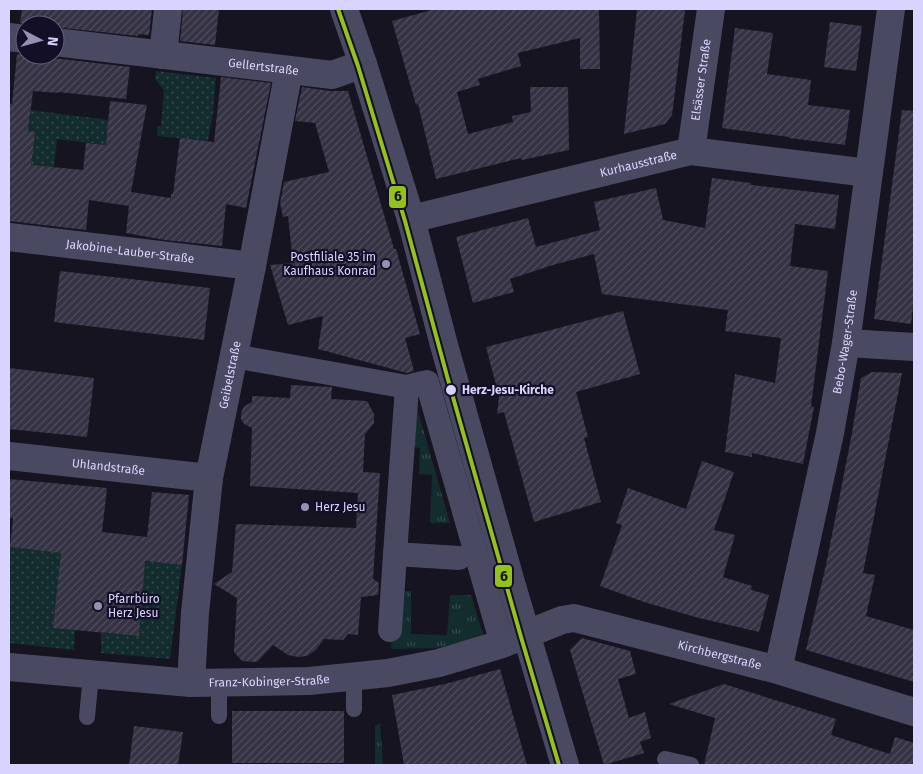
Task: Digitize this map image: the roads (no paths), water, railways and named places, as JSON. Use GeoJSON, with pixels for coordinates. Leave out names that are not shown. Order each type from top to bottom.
{"type":"FeatureCollection","features":[{"type":"Feature","properties":{"kind":"street"},"geometry":{"type":"LineString","coordinates":[[162,55],[168,9]]}},
{"type":"Feature","properties":{"kind":"street"},"geometry":{"type":"LineString","coordinates":[[344,9],[411,219],[453,374],[514,640]]}},
{"type":"Feature","properties":{"kind":"street","name":"Elsässer Straße"},"geometry":{"type":"LineString","coordinates":[[691,151],[711,9]]}},
{"type":"Feature","properties":{"kind":"street","name":"Bebo-Wager-Straße"},"geometry":{"type":"LineString","coordinates":[[778,670],[830,433],[846,343],[891,9]]}},
{"type":"Feature","properties":{"kind":"street","name":"Gellertstraße"},"geometry":{"type":"LineString","coordinates":[[65,43],[332,75],[363,64]]}},
{"type":"Feature","properties":{"kind":"street","name":"Geibelstraße"},"geometry":{"type":"LineString","coordinates":[[191,683],[209,478],[289,70]]}},
{"type":"Feature","properties":{"kind":"street","name":"Kurhausstraße"},"geometry":{"type":"LineString","coordinates":[[411,219],[691,151],[868,173]]}},
{"type":"Feature","properties":{"kind":"street","name":"Jakobine-Lauber-Straße"},"geometry":{"type":"LineString","coordinates":[[9,237],[252,266]]}},
{"type":"Feature","properties":{"kind":"street"},"geometry":{"type":"LineString","coordinates":[[846,343],[914,347]]}},
{"type":"Feature","properties":{"kind":"street"},"geometry":{"type":"LineString","coordinates":[[234,356],[417,384],[453,374]]}},
{"type":"Feature","properties":{"kind":"street"},"geometry":{"type":"LineString","coordinates":[[417,384],[471,527],[466,558],[514,640],[565,765]]}},
{"type":"Feature","properties":{"kind":"street"},"geometry":{"type":"LineString","coordinates":[[390,630],[395,554],[417,384]]}},
{"type":"Feature","properties":{"kind":"street","name":"Uhlandstraße"},"geometry":{"type":"LineString","coordinates":[[9,456],[209,478]]}},
{"type":"Feature","properties":{"kind":"street"},"geometry":{"type":"LineString","coordinates":[[395,554],[466,558]]}},
{"type":"Feature","properties":{"kind":"street","name":"Kirchbergstraße"},"geometry":{"type":"LineString","coordinates":[[514,640],[562,620],[574,618],[778,670],[914,712]]}},
{"type":"Feature","properties":{"kind":"street","name":"Franz-Kobinger-Straße"},"geometry":{"type":"LineString","coordinates":[[9,668],[191,683],[308,681],[388,673],[439,662],[514,640]]}},
{"type":"Feature","properties":{"kind":"lane"},"geometry":{"type":"LineString","coordinates":[[87,717],[91,675]]}},
{"type":"Feature","properties":{"kind":"lane"},"geometry":{"type":"LineString","coordinates":[[354,676],[354,709]]}},
{"type":"Feature","properties":{"kind":"lane"},"geometry":{"type":"LineString","coordinates":[[219,682],[219,716]]}},
{"type":"Feature","properties":{"kind":"lane"},"geometry":{"type":"LineString","coordinates":[[665,759],[691,765]]}},
{"type":"Feature","properties":{"kind":"place","name":"Postfiliale 35 im Kaufhaus Konrad"},"geometry":{"type":"Point","coordinates":[386,264]}},
{"type":"Feature","properties":{"kind":"place","name":"Herz-Jesu-Kirche"},"geometry":{"type":"Point","coordinates":[451,390]}},
{"type":"Feature","properties":{"kind":"place","name":"Herz Jesu"},"geometry":{"type":"Point","coordinates":[305,507]}},
{"type":"Feature","properties":{"kind":"place","name":"Pfarrbüro Herz Jesu"},"geometry":{"type":"Point","coordinates":[98,606]}}]}
